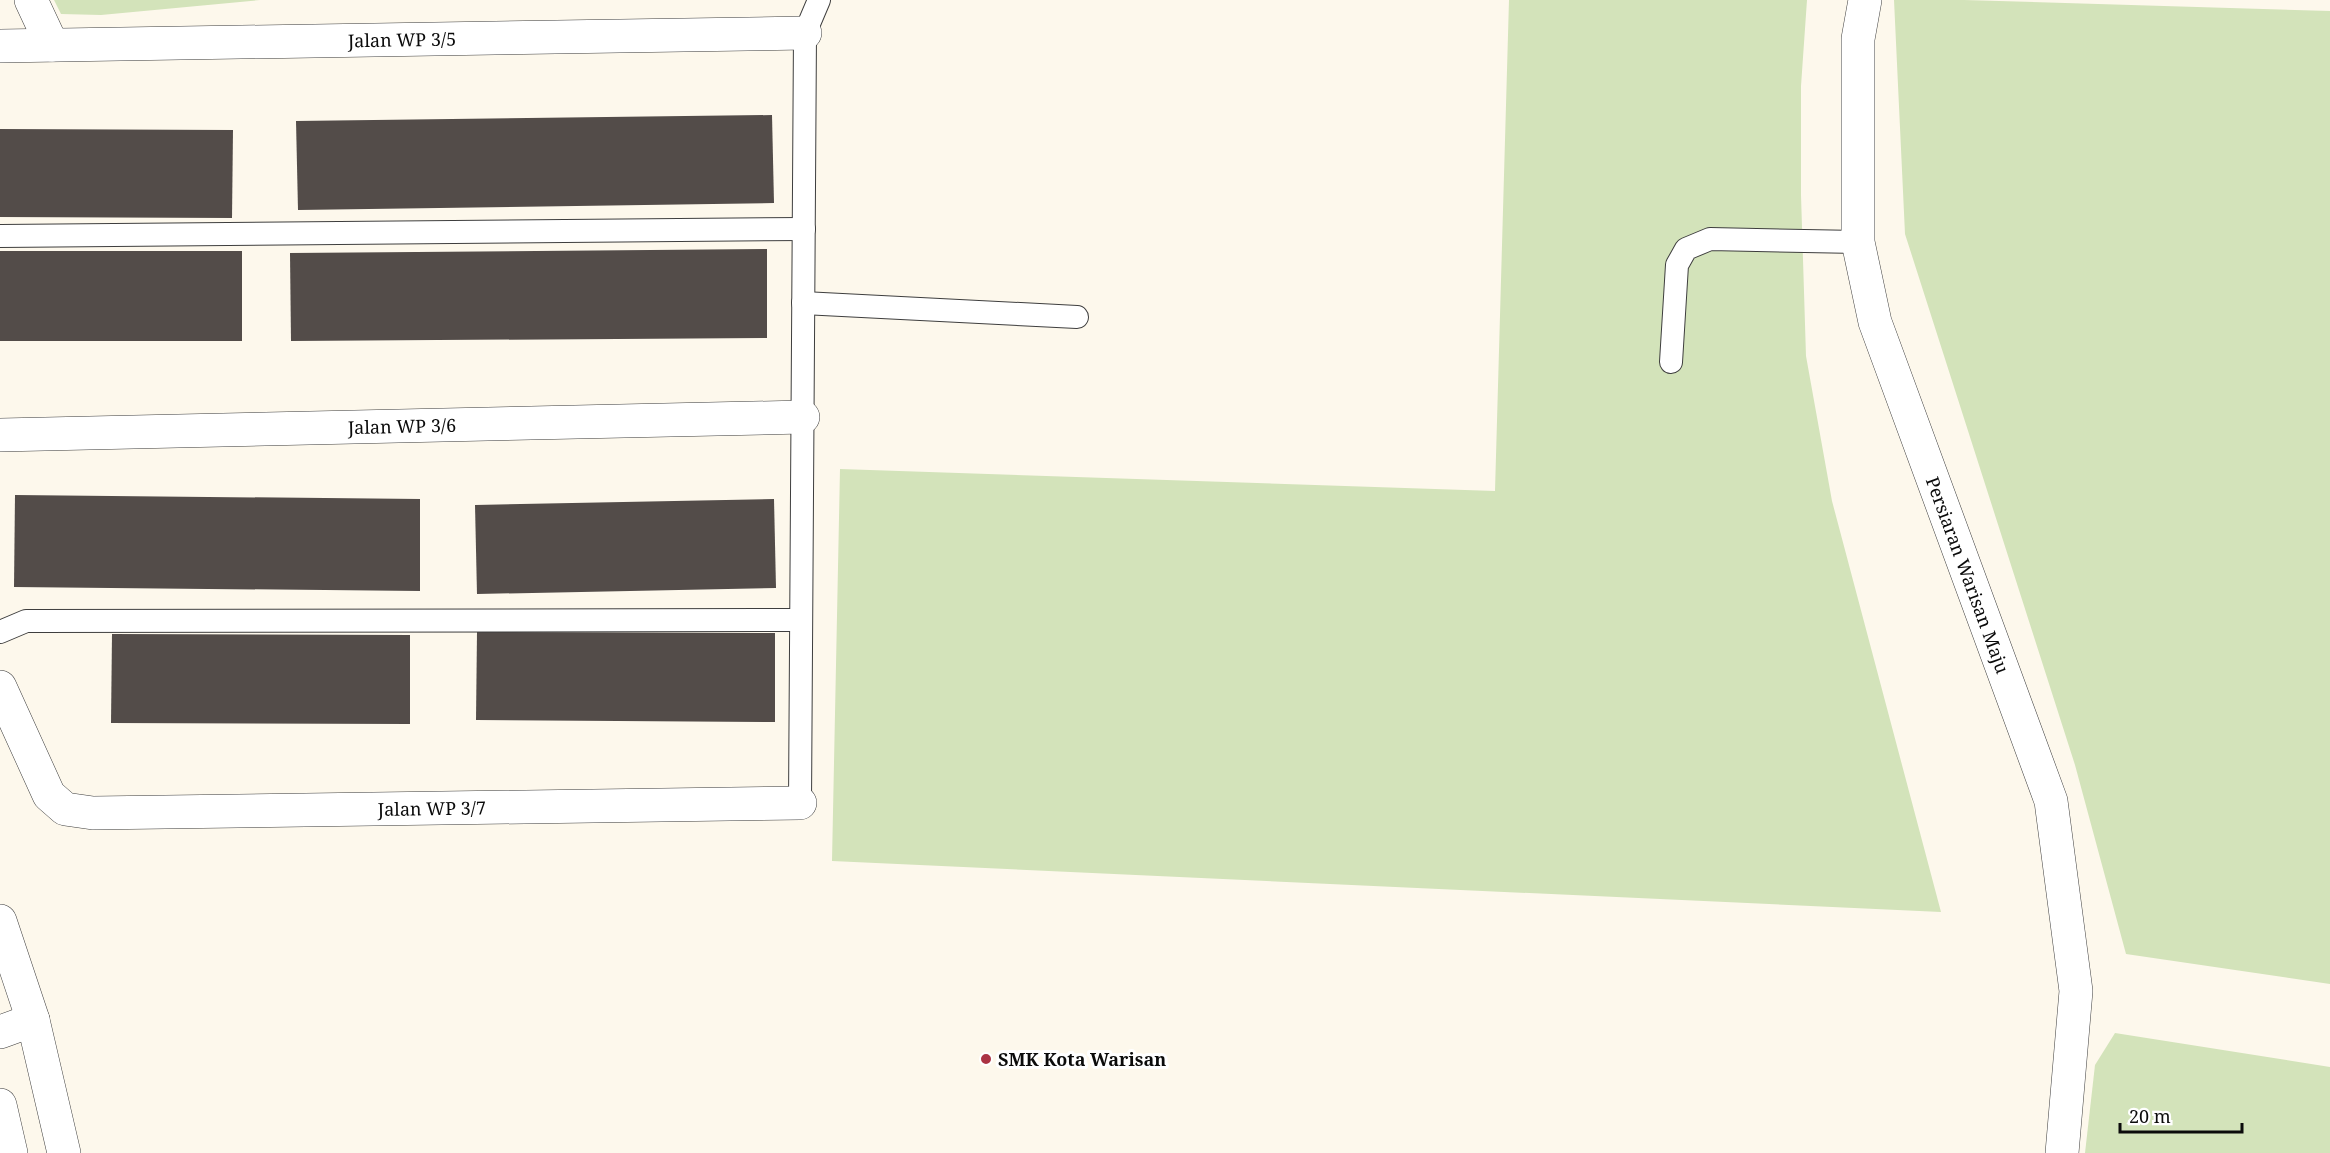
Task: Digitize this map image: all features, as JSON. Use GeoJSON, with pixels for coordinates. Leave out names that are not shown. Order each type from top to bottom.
{"type":"FeatureCollection","features":[{"type":"Feature","properties":{"kind":"street"},"geometry":{"type":"LineString","coordinates":[[31,0],[52,45]]}},
{"type":"Feature","properties":{"kind":"street","name":"Persiaran Warisan Maju"},"geometry":{"type":"LineString","coordinates":[[1865,0],[1858,39],[1858,242],[1875,322],[2051,801],[2076,991],[2062,1153]]}},
{"type":"Feature","properties":{"kind":"street","name":"Jalan WP 3/5"},"geometry":{"type":"LineString","coordinates":[[0,46],[805,33]]}},
{"type":"Feature","properties":{"kind":"street","name":"Jalan WP 3/6"},"geometry":{"type":"LineString","coordinates":[[0,435],[802,417]]}},
{"type":"Feature","properties":{"kind":"street","name":"Jalan WP 3/7"},"geometry":{"type":"LineString","coordinates":[[0,687],[49,795],[65,809],[93,813],[800,803]]}},
{"type":"Feature","properties":{"kind":"street"},"geometry":{"type":"LineString","coordinates":[[0,921],[33,1020],[64,1153]]}},
{"type":"Feature","properties":{"kind":"street"},"geometry":{"type":"LineString","coordinates":[[0,1032],[33,1020]]}},
{"type":"Feature","properties":{"kind":"street"},"geometry":{"type":"LineString","coordinates":[[0,1105],[11,1153]]}},
{"type":"Feature","properties":{"kind":"lane"},"geometry":{"type":"LineString","coordinates":[[800,803],[805,33],[819,0]]}},
{"type":"Feature","properties":{"kind":"lane"},"geometry":{"type":"LineString","coordinates":[[0,236],[804,230]]}},
{"type":"Feature","properties":{"kind":"lane"},"geometry":{"type":"LineString","coordinates":[[1671,362],[1677,265],[1686,249],[1710,239],[1858,242]]}},
{"type":"Feature","properties":{"kind":"lane"},"geometry":{"type":"LineString","coordinates":[[803,303],[1077,317]]}},
{"type":"Feature","properties":{"kind":"lane"},"geometry":{"type":"LineString","coordinates":[[0,633],[26,621],[801,620]]}},
{"type":"Feature","properties":{"kind":"green space"},"geometry":{"type":"Polygon","coordinates":[[[54,0],[260,0],[101,15],[61,14],[54,0]]]}},
{"type":"Feature","properties":{"kind":"green space"},"geometry":{"type":"Polygon","coordinates":[[[1509,0],[1807,0],[1801,86],[1801,195],[1806,356],[1832,501],[1941,912],[832,861],[840,469],[1495,491],[1509,0]]]}},
{"type":"Feature","properties":{"kind":"green space"},"geometry":{"type":"Polygon","coordinates":[[[1894,0],[2330,11],[2330,984],[2126,954],[2075,765],[1905,234],[1894,0]]]}},
{"type":"Feature","properties":{"kind":"green space"},"geometry":{"type":"Polygon","coordinates":[[[2115,1033],[2330,1067],[2330,1153],[2085,1153],[2095,1065],[2115,1033]]]}},
{"type":"Feature","properties":{"kind":"building"},"geometry":{"type":"Polygon","coordinates":[[[772,115],[774,203],[298,210],[296,121],[772,115]]]}},
{"type":"Feature","properties":{"kind":"building"},"geometry":{"type":"Polygon","coordinates":[[[0,129],[233,130],[232,218],[0,217],[0,129]]]}},
{"type":"Feature","properties":{"kind":"building"},"geometry":{"type":"Polygon","coordinates":[[[767,249],[767,338],[291,341],[290,253],[767,249]]]}},
{"type":"Feature","properties":{"kind":"building"},"geometry":{"type":"Polygon","coordinates":[[[0,251],[242,251],[242,341],[0,341],[0,251]]]}},
{"type":"Feature","properties":{"kind":"building"},"geometry":{"type":"Polygon","coordinates":[[[15,495],[420,499],[420,591],[14,587],[15,495]]]}},
{"type":"Feature","properties":{"kind":"building"},"geometry":{"type":"Polygon","coordinates":[[[774,499],[776,588],[477,594],[475,505],[774,499]]]}},
{"type":"Feature","properties":{"kind":"building"},"geometry":{"type":"Polygon","coordinates":[[[477,632],[775,633],[775,722],[476,720],[477,632]]]}},
{"type":"Feature","properties":{"kind":"building"},"geometry":{"type":"Polygon","coordinates":[[[112,634],[410,635],[410,724],[111,723],[112,634]]]}},
{"type":"Feature","properties":{"kind":"place","name":"SMK Kota Warisan"},"geometry":{"type":"Point","coordinates":[986,1059]}}]}
